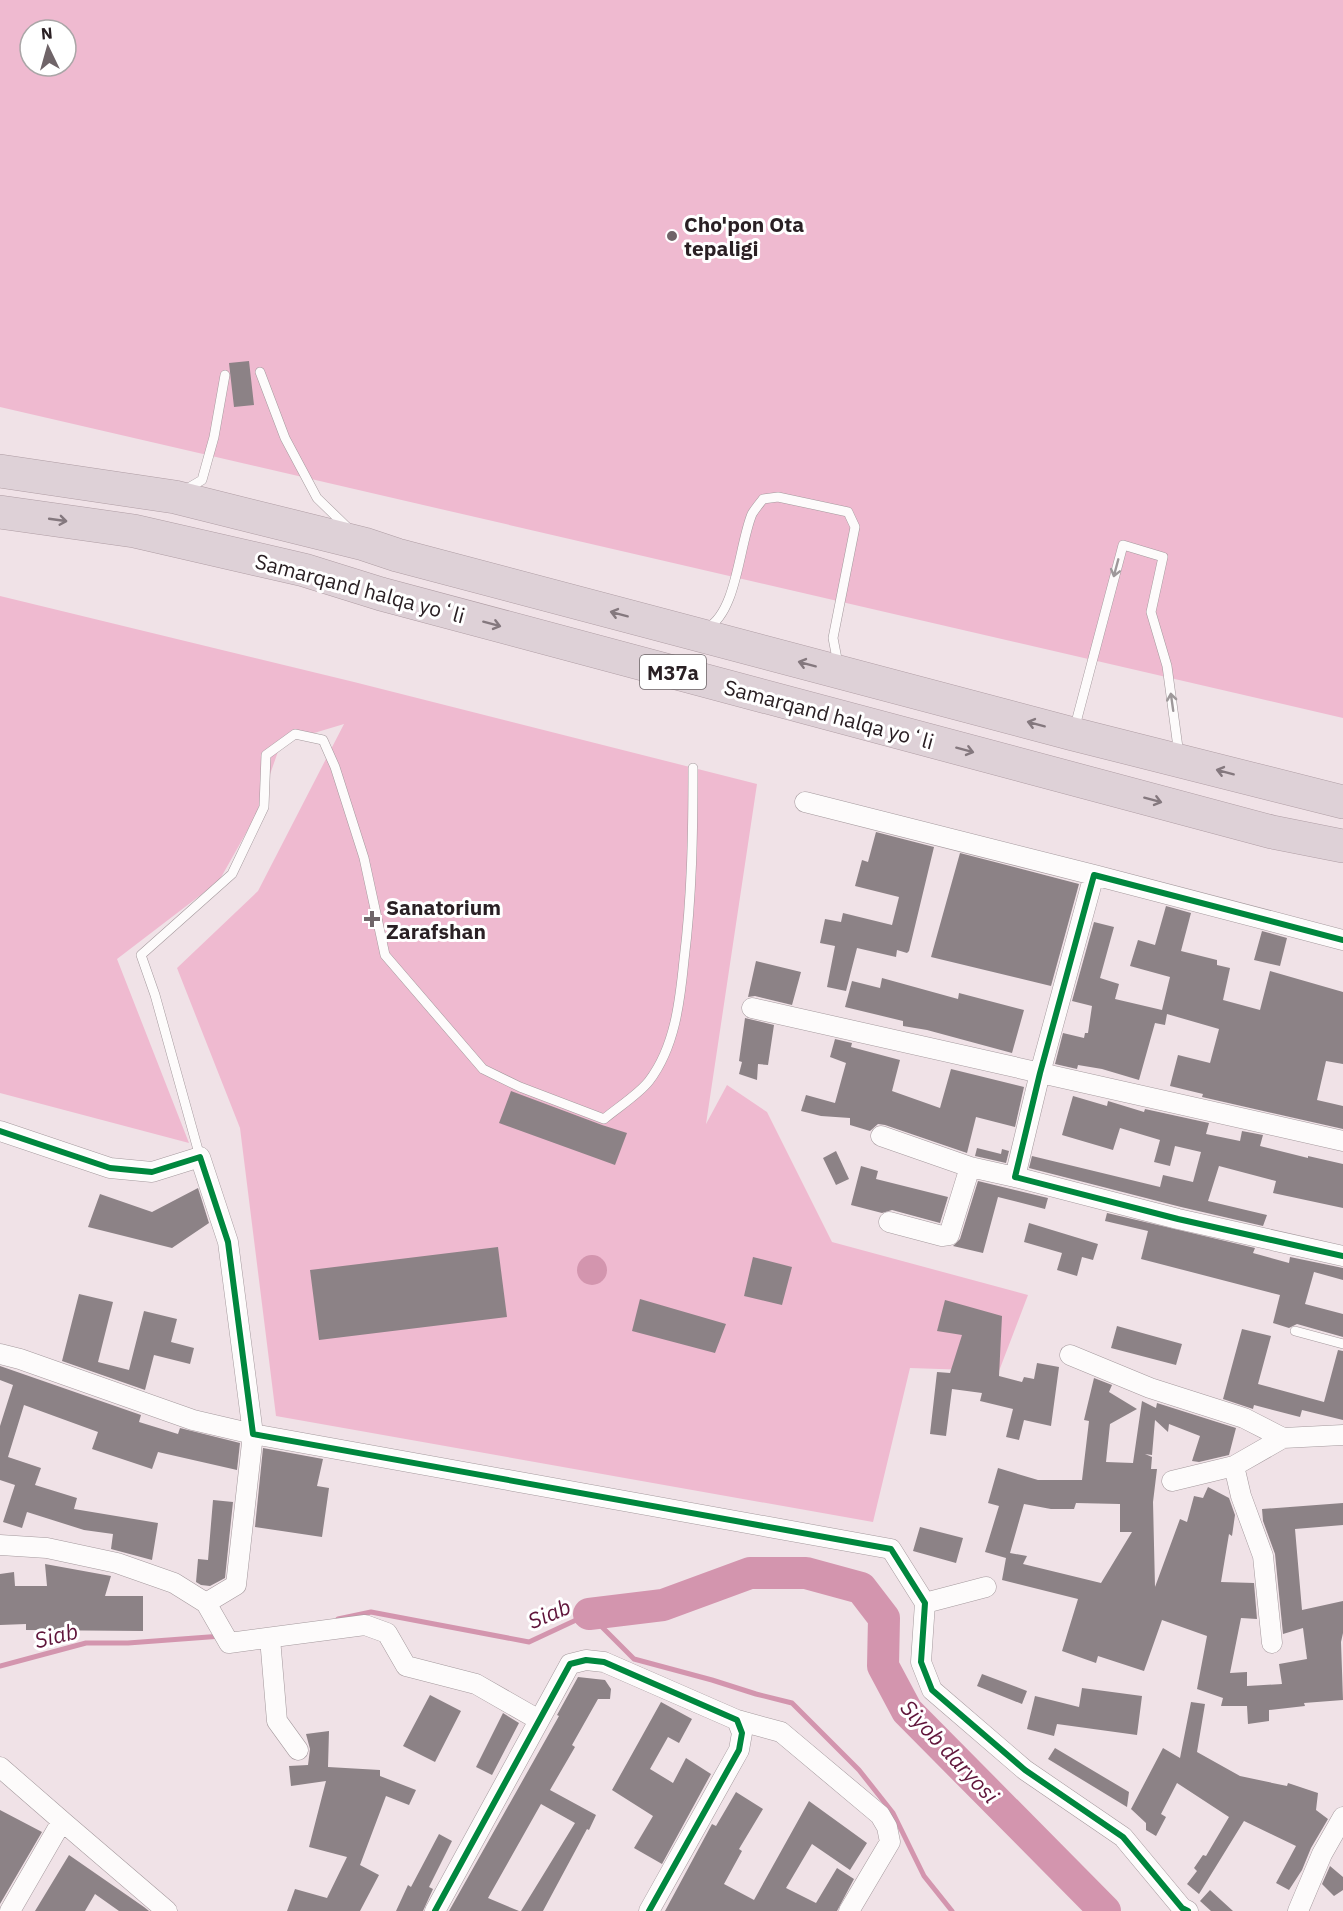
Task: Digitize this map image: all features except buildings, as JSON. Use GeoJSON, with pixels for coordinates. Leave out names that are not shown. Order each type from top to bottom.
{"type":"FeatureCollection","features":[{"type":"Feature","properties":{"kind":"highway","name":"Samarqand halqa yoʻli"},"geometry":{"type":"LineString","coordinates":[[0,471],[175,496],[364,544],[397,555],[840,673],[1343,802]]}},
{"type":"Feature","properties":{"kind":"highway","name":"Samarqand halqa yoʻli"},"geometry":{"type":"LineString","coordinates":[[0,512],[134,531],[304,570],[381,594],[1272,832],[1343,846]]}},
{"type":"Feature","properties":{"kind":"highway"},"geometry":{"type":"LineString","coordinates":[[381,594],[400,593],[410,580],[409,566],[397,555]]}},
{"type":"Feature","properties":{"kind":"highway"},"geometry":{"type":"LineString","coordinates":[[1272,832],[1262,827],[1256,820],[1252,810],[1253,802],[1264,789],[1286,788]]}},
{"type":"Feature","properties":{"kind":"street"},"geometry":{"type":"LineString","coordinates":[[805,802],[1343,940]]}},
{"type":"Feature","properties":{"kind":"street"},"geometry":{"type":"LineString","coordinates":[[1015,1177],[1040,1072],[1094,875]]}},
{"type":"Feature","properties":{"kind":"street"},"geometry":{"type":"LineString","coordinates":[[752,1008],[1343,1141]]}},
{"type":"Feature","properties":{"kind":"street"},"geometry":{"type":"LineString","coordinates":[[0,1131],[110,1168],[152,1172],[200,1157],[228,1242],[253,1434],[236,1585],[206,1603]]}},
{"type":"Feature","properties":{"kind":"street"},"geometry":{"type":"LineString","coordinates":[[881,1136],[970,1167],[1178,1219],[1343,1256]]}},
{"type":"Feature","properties":{"kind":"street"},"geometry":{"type":"LineString","coordinates":[[889,1222],[942,1236],[950,1235],[970,1167]]}},
{"type":"Feature","properties":{"kind":"street"},"geometry":{"type":"LineString","coordinates":[[0,1354],[193,1420],[253,1434],[891,1549],[925,1603],[921,1662],[932,1689],[1025,1770],[1123,1837],[1182,1908],[1188,1911]]}},
{"type":"Feature","properties":{"kind":"street"},"geometry":{"type":"LineString","coordinates":[[1070,1355],[1150,1388],[1244,1418],[1283,1438]]}},
{"type":"Feature","properties":{"kind":"street"},"geometry":{"type":"LineString","coordinates":[[1172,1481],[1234,1466],[1283,1438],[1343,1435]]}},
{"type":"Feature","properties":{"kind":"street"},"geometry":{"type":"LineString","coordinates":[[1234,1466],[1241,1496],[1263,1556],[1272,1643]]}},
{"type":"Feature","properties":{"kind":"street"},"geometry":{"type":"LineString","coordinates":[[0,1545],[46,1548],[117,1563],[174,1583],[206,1603],[229,1643],[365,1625],[387,1633],[406,1666],[476,1684],[539,1720]]}},
{"type":"Feature","properties":{"kind":"street"},"geometry":{"type":"LineString","coordinates":[[925,1603],[986,1587]]}},
{"type":"Feature","properties":{"kind":"street"},"geometry":{"type":"LineString","coordinates":[[270,1638],[277,1721],[298,1750]]}},
{"type":"Feature","properties":{"kind":"street"},"geometry":{"type":"LineString","coordinates":[[435,1911],[570,1664],[585,1660],[604,1662],[737,1720],[781,1732],[880,1815],[887,1827],[890,1842],[849,1911]]}},
{"type":"Feature","properties":{"kind":"street"},"geometry":{"type":"LineString","coordinates":[[649,1911],[739,1750],[742,1733],[737,1720]]}},
{"type":"Feature","properties":{"kind":"street"},"geometry":{"type":"LineString","coordinates":[[0,1767],[167,1911]]}},
{"type":"Feature","properties":{"kind":"street"},"geometry":{"type":"LineString","coordinates":[[1298,1911],[1322,1854],[1343,1817]]}},
{"type":"Feature","properties":{"kind":"street"},"geometry":{"type":"LineString","coordinates":[[10,1911],[62,1821]]}},
{"type":"Feature","properties":{"kind":"lane"},"geometry":{"type":"LineString","coordinates":[[260,372],[285,438],[317,498],[364,544]]}},
{"type":"Feature","properties":{"kind":"lane"},"geometry":{"type":"LineString","coordinates":[[175,496],[202,480],[214,437],[225,375]]}},
{"type":"Feature","properties":{"kind":"lane"},"geometry":{"type":"LineString","coordinates":[[694,634],[712,625],[726,610],[753,513],[763,499],[778,497],[848,512],[855,527],[833,638],[840,673]]}},
{"type":"Feature","properties":{"kind":"lane"},"geometry":{"type":"LineString","coordinates":[[1073,734],[1122,545],[1163,557],[1151,612],[1167,666],[1180,760]]}},
{"type":"Feature","properties":{"kind":"lane"},"geometry":{"type":"LineString","coordinates":[[200,1157],[183,1089],[141,955],[232,874],[264,807],[266,755],[295,734],[323,740],[335,767],[364,858],[385,955],[483,1069],[520,1087],[604,1119],[649,1082],[669,1047],[680,997],[689,920],[693,856],[693,768]]}},
{"type":"Feature","properties":{"kind":"lane"},"geometry":{"type":"LineString","coordinates":[[1295,1331],[1343,1344]]}},
{"type":"Feature","properties":{"kind":"shaded area","name":"Cho'pon Ota tepaligi"},"geometry":{"type":"Polygon","coordinates":[[[0,0],[1343,0],[1343,718],[0,407],[0,0]]]}},
{"type":"Feature","properties":{"kind":"shaded area","name":"Sanatorium Zarafshan"},"geometry":{"type":"Polygon","coordinates":[[[0,596],[354,682],[757,784],[706,1124],[727,1085],[767,1112],[832,1242],[1028,1295],[999,1371],[910,1368],[873,1522],[276,1416],[240,1128],[177,968],[258,891],[344,724],[281,743],[255,817],[219,881],[117,959],[189,1143],[0,1093],[0,596]]]}},
{"type":"Feature","properties":{"kind":"shaded area"},"geometry":{"type":"Polygon","coordinates":[[[592,1255],[603,1259],[607,1270],[603,1281],[592,1285],[581,1281],[577,1270],[581,1259],[592,1255]]]}},
{"type":"Feature","properties":{"kind":"waterway","name":"Siyob daryosi"},"geometry":{"type":"LineString","coordinates":[[589,1614],[663,1605],[750,1573],[806,1573],[861,1588],[884,1618],[883,1666],[907,1711],[1105,1911]]}},
{"type":"Feature","properties":{"kind":"waterway","name":"Siab"},"geometry":{"type":"LineString","coordinates":[[338,1619],[371,1612],[529,1642],[589,1614],[634,1659],[792,1703],[859,1770],[893,1813],[924,1876],[952,1911]]}},
{"type":"Feature","properties":{"kind":"waterway","name":"Siab"},"geometry":{"type":"LineString","coordinates":[[0,1666],[86,1643],[128,1643],[222,1636]]}},
{"type":"Feature","properties":{"kind":"cycle path"},"geometry":{"type":"LineString","coordinates":[[1343,940],[1094,875],[1040,1073],[1015,1177],[1178,1219],[1343,1256]]}},
{"type":"Feature","properties":{"kind":"cycle path"},"geometry":{"type":"LineString","coordinates":[[0,1131],[110,1168],[152,1172],[200,1157],[228,1242],[253,1434],[891,1549],[925,1603],[921,1662],[932,1690],[1025,1770],[1123,1837],[1182,1908],[1188,1911]]}},
{"type":"Feature","properties":{"kind":"cycle path"},"geometry":{"type":"LineString","coordinates":[[435,1911],[570,1664],[586,1660],[604,1662],[737,1720],[742,1733],[739,1750],[649,1911]]}},
{"type":"Feature","properties":{"kind":"place","name":"Cho'pon Ota tepaligi"},"geometry":{"type":"Point","coordinates":[672,236]}},
{"type":"Feature","properties":{"kind":"place","name":"Sanatorium Zarafshan"},"geometry":{"type":"Point","coordinates":[372,919]}}]}
